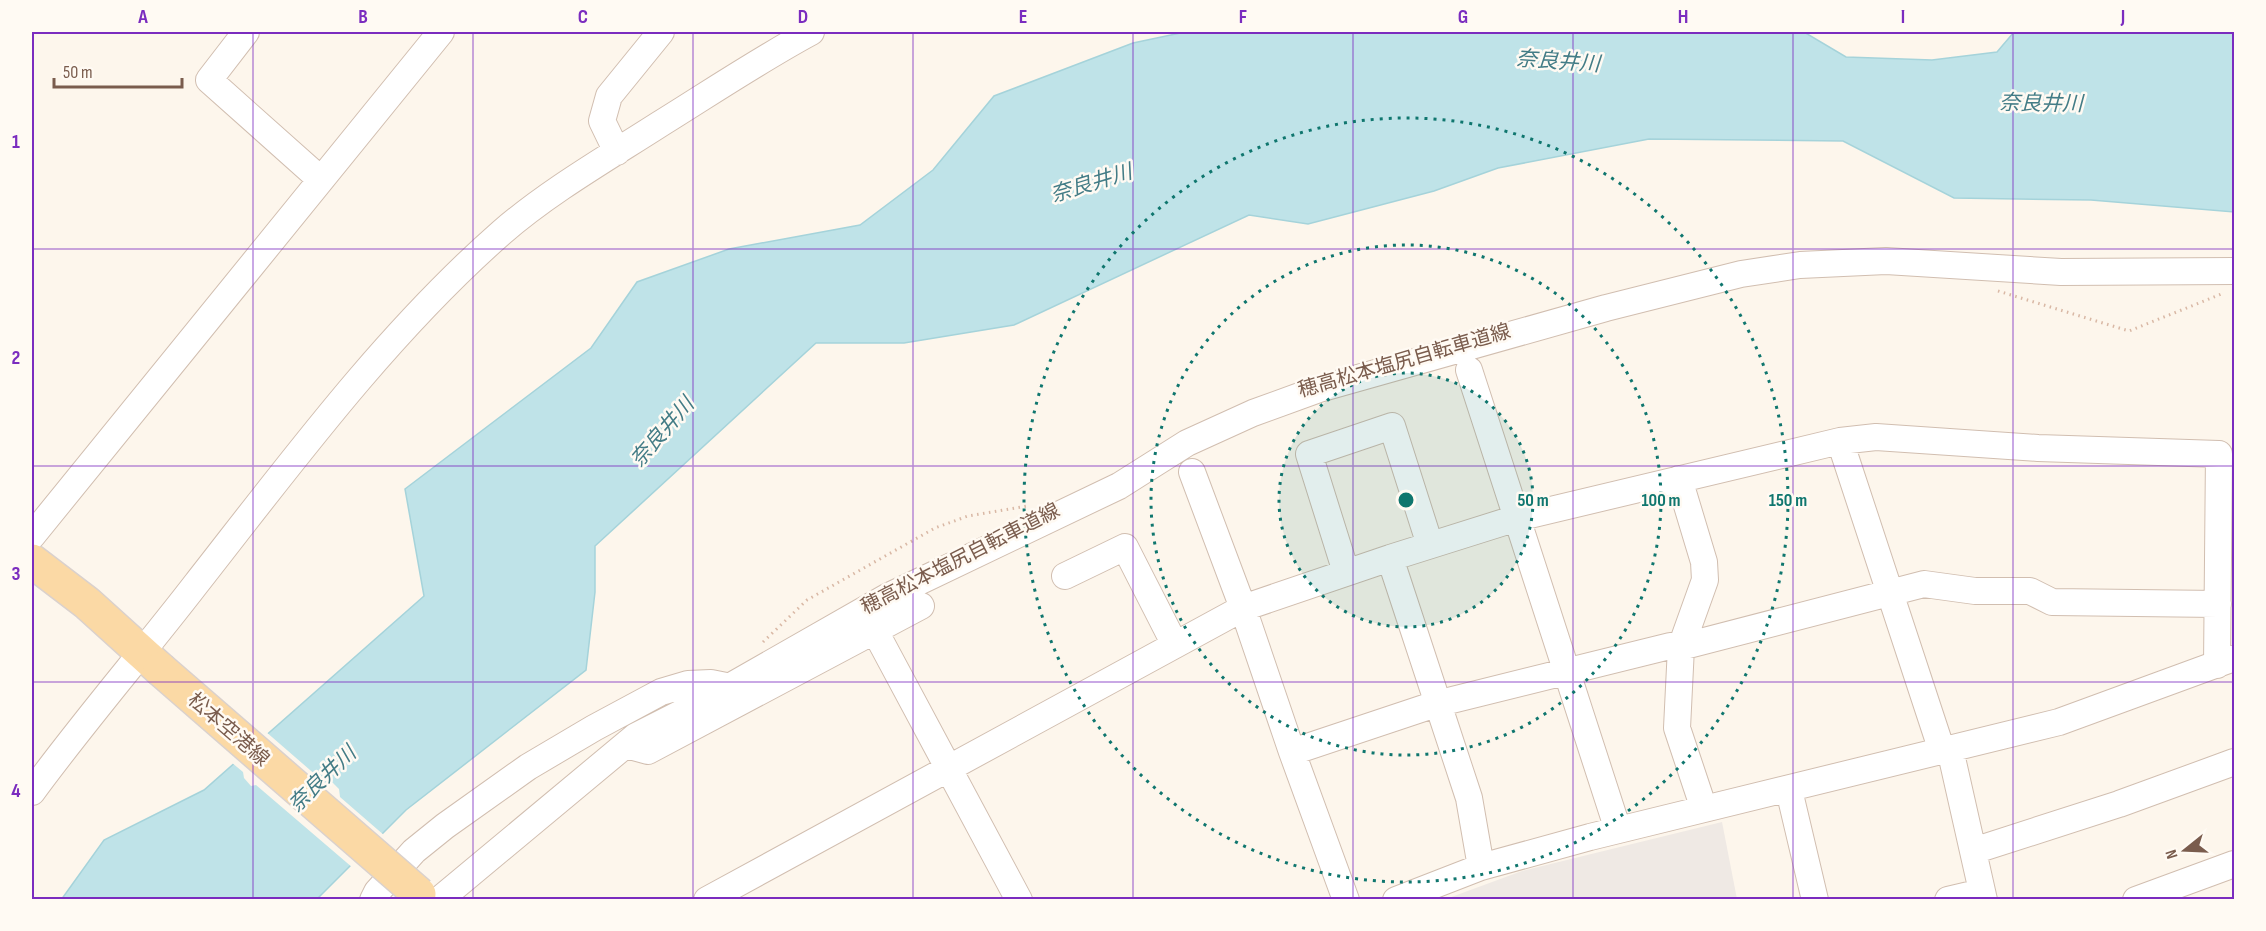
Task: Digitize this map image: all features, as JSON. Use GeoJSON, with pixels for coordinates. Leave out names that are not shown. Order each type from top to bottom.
{"type":"FeatureCollection","features":[{"type":"Feature","properties":{"kind":"main road","name":"松本空港線"},"geometry":{"type":"LineString","coordinates":[[32,561],[87,603],[151,661],[428,898]]}},
{"type":"Feature","properties":{"kind":"street"},"geometry":{"type":"LineString","coordinates":[[246,32],[209,80],[320,179]]}},
{"type":"Feature","properties":{"kind":"street"},"geometry":{"type":"LineString","coordinates":[[32,536],[441,32]]}},
{"type":"Feature","properties":{"kind":"street"},"geometry":{"type":"LineString","coordinates":[[617,152],[602,121],[609,96],[661,32]]}},
{"type":"Feature","properties":{"kind":"street"},"geometry":{"type":"LineString","coordinates":[[32,792],[151,661],[249,513],[373,364],[458,272],[503,231],[617,152],[811,32]]}},
{"type":"Feature","properties":{"kind":"street"},"geometry":{"type":"LineString","coordinates":[[428,898],[636,736],[730,687],[888,597],[1119,486],[1178,448],[1220,428],[1318,388],[1741,274],[1800,266],[1886,261],[2061,272],[2235,270]]}},
{"type":"Feature","properties":{"kind":"street"},"geometry":{"type":"LineString","coordinates":[[1469,370],[1618,830]]}},
{"type":"Feature","properties":{"kind":"street"},"geometry":{"type":"LineString","coordinates":[[1346,572],[1309,454],[1392,426],[1430,545]]}},
{"type":"Feature","properties":{"kind":"street"},"geometry":{"type":"LineString","coordinates":[[707,900],[1243,608],[1346,572],[1517,518],[1840,441],[1876,436],[2038,448],[2227,454],[2218,604],[2226,661],[2059,722],[1789,790],[1618,830],[1480,867],[1396,900]]}},
{"type":"Feature","properties":{"kind":"street"},"geometry":{"type":"LineString","coordinates":[[1840,441],[1946,750],[1973,851],[1983,896],[1948,900]]}},
{"type":"Feature","properties":{"kind":"street"},"geometry":{"type":"LineString","coordinates":[[1192,472],[1243,608],[1346,900]]}},
{"type":"Feature","properties":{"kind":"street"},"geometry":{"type":"LineString","coordinates":[[1679,479],[1704,562],[1705,580],[1681,647],[1677,728],[1704,809]]}},
{"type":"Feature","properties":{"kind":"street"},"geometry":{"type":"LineString","coordinates":[[1065,576],[1125,547],[1175,645]]}},
{"type":"Feature","properties":{"kind":"street"},"geometry":{"type":"LineString","coordinates":[[1390,558],[1436,704],[1469,798],[1480,867]]}},
{"type":"Feature","properties":{"kind":"street"},"geometry":{"type":"LineString","coordinates":[[1292,752],[1436,704],[1566,670],[1670,646],[1681,647],[1924,584],[1975,591],[2030,591],[2052,602],[2218,604]]}},
{"type":"Feature","properties":{"kind":"street"},"geometry":{"type":"LineString","coordinates":[[626,745],[648,751],[921,606]]}},
{"type":"Feature","properties":{"kind":"street"},"geometry":{"type":"LineString","coordinates":[[875,631],[1019,900]]}},
{"type":"Feature","properties":{"kind":"street"},"geometry":{"type":"LineString","coordinates":[[373,900],[376,892],[414,851],[538,761],[662,692],[701,682],[730,687]]}},
{"type":"Feature","properties":{"kind":"street"},"geometry":{"type":"LineString","coordinates":[[1973,851],[2119,804],[2235,762]]}},
{"type":"Feature","properties":{"kind":"street"},"geometry":{"type":"LineString","coordinates":[[1789,790],[1815,900]]}},
{"type":"Feature","properties":{"kind":"street"},"geometry":{"type":"LineString","coordinates":[[2136,900],[2235,864]]}},
{"type":"Feature","properties":{"kind":"path"},"geometry":{"type":"LineString","coordinates":[[1992,289],[2129,331],[2223,294],[2235,292]]}},
{"type":"Feature","properties":{"kind":"path"},"geometry":{"type":"LineString","coordinates":[[759,646],[807,600],[935,528],[968,516],[1027,506]]}},
{"type":"Feature","properties":{"kind":"shaded area"},"geometry":{"type":"Polygon","coordinates":[[[1722,822],[1737,899],[1446,899],[1522,871],[1722,822]]]}},
{"type":"Feature","properties":{"kind":"water","name":"奈良井川"},"geometry":{"type":"Polygon","coordinates":[[[1185,32],[1804,32],[1846,57],[1932,60],[1997,52],[2014,32],[2234,32],[2234,212],[2091,200],[1954,198],[1843,141],[1649,139],[1498,168],[1434,191],[1308,224],[1249,215],[1014,325],[904,343],[816,343],[595,546],[595,592],[586,670],[406,810],[317,899],[61,900],[104,840],[204,790],[424,596],[405,489],[591,348],[637,282],[729,249],[860,225],[933,170],[994,96],[1133,43],[1185,32]]]}},
{"type":"Feature","properties":{"kind":"pier"},"geometry":{"type":"Polygon","coordinates":[[[265,731],[325,783],[333,783],[339,789],[340,797],[385,836],[353,868],[256,785],[251,786],[244,778],[243,772],[231,762],[265,731]]]}}]}
